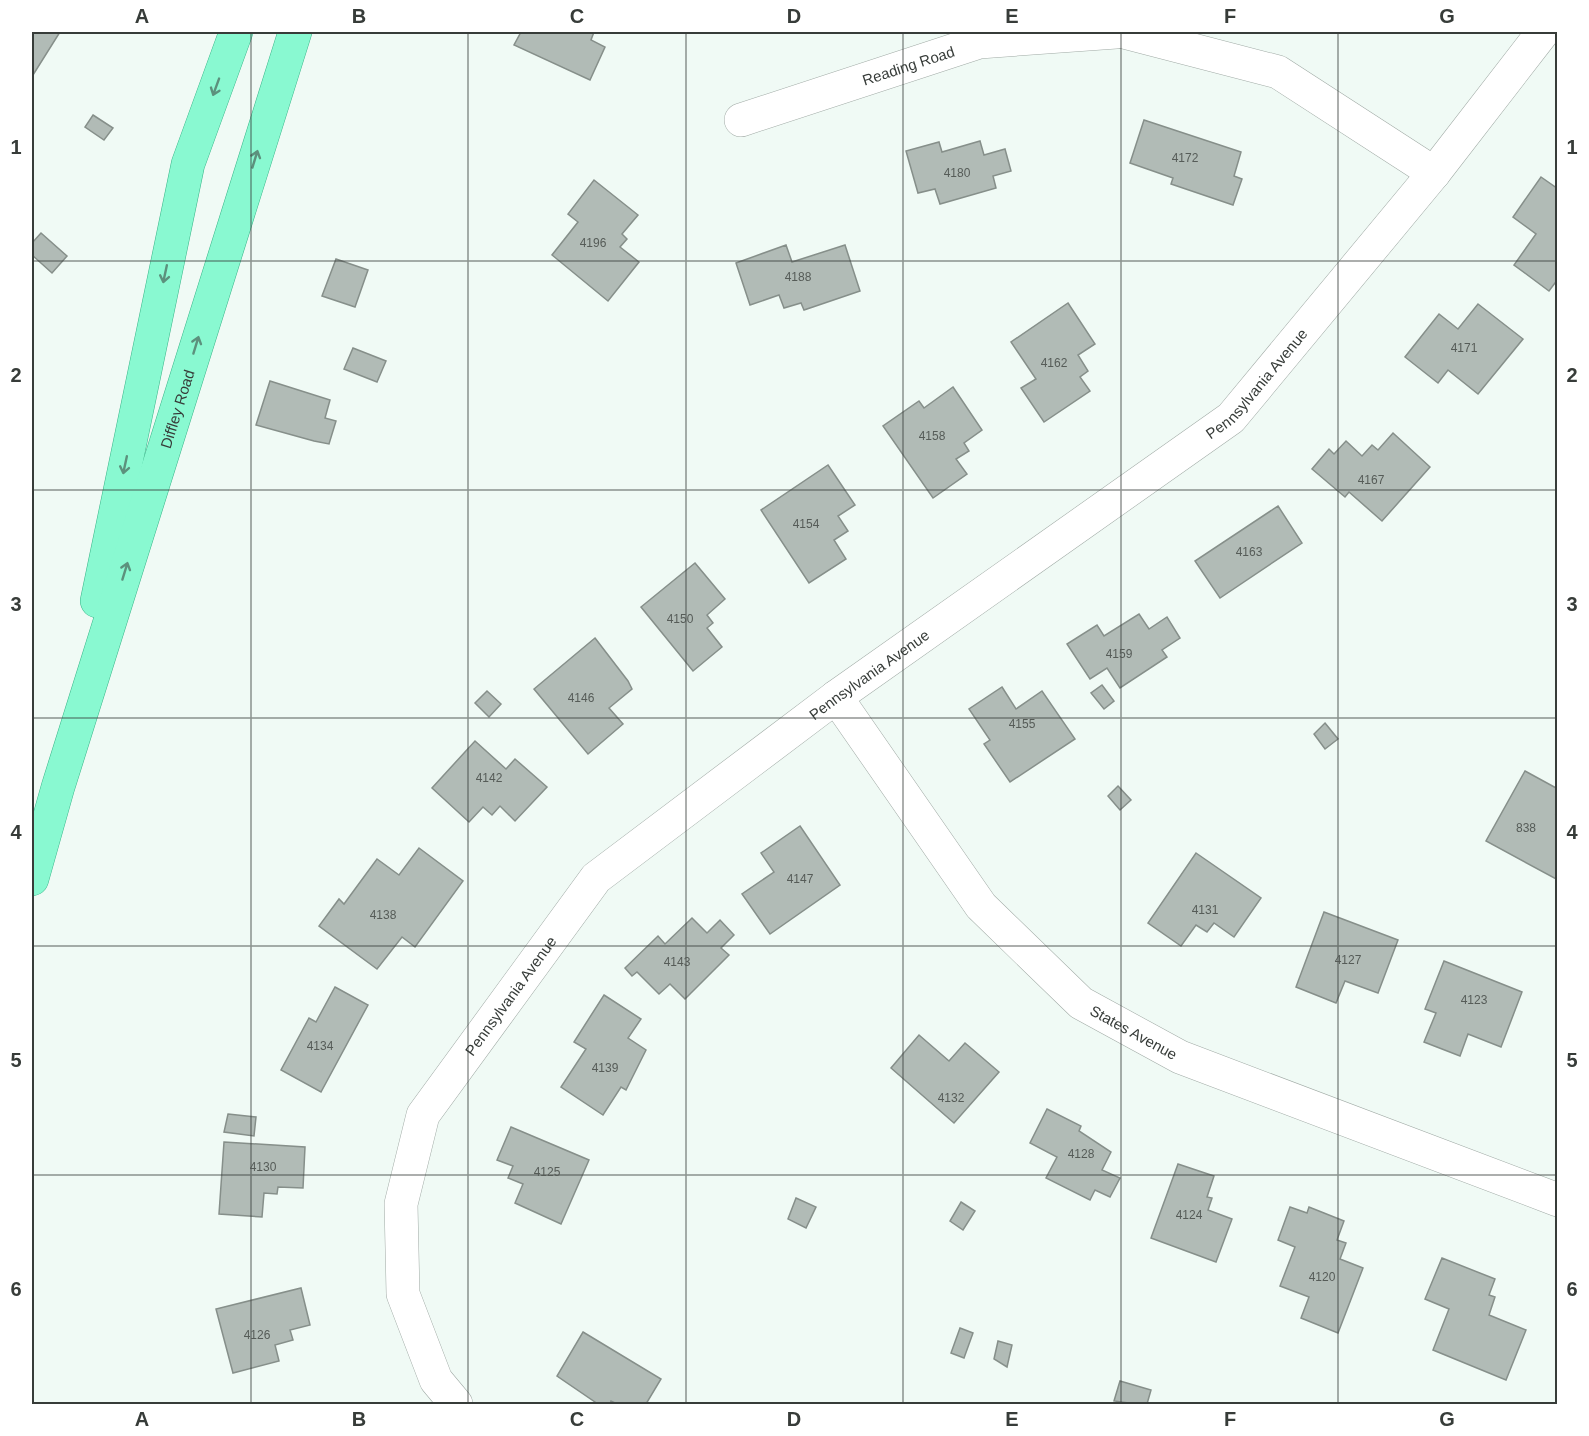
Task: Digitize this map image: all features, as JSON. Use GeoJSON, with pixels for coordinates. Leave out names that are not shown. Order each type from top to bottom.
{"type":"FeatureCollection","features":[{"type":"Feature","properties":{"kind":"main road","name":"Diffley Road"},"geometry":{"type":"LineString","coordinates":[[58,787],[188,164],[236,32]]}},
{"type":"Feature","properties":{"kind":"main road","name":"Diffley Road"},"geometry":{"type":"LineString","coordinates":[[32,879],[58,787],[295,32]]}},
{"type":"Feature","properties":{"kind":"street","name":"Reading Road"},"geometry":{"type":"LineString","coordinates":[[741,120],[979,42],[1116,32]]}},
{"type":"Feature","properties":{"kind":"street"},"geometry":{"type":"LineString","coordinates":[[1124,32],[1278,72],[1434,173]]}},
{"type":"Feature","properties":{"kind":"street","name":"Pennsylvania Avenue"},"geometry":{"type":"LineString","coordinates":[[456,1404],[435,1380],[403,1294],[401,1204],[423,1115],[596,878],[836,696],[1231,418],[1434,173],[1544,32]]}},
{"type":"Feature","properties":{"kind":"street","name":"States Avenue"},"geometry":{"type":"LineString","coordinates":[[836,696],[981,906],[1081,1002],[1180,1057],[1555,1191]]}},
{"type":"Feature","properties":{"kind":"building"},"geometry":{"type":"Polygon","coordinates":[[[32,32],[60,32],[33,75],[32,74],[32,32]]]}},
{"type":"Feature","properties":{"kind":"building"},"geometry":{"type":"Polygon","coordinates":[[[521,32],[594,32],[591,40],[605,47],[590,80],[514,45],[521,32]]]}},
{"type":"Feature","properties":{"kind":"building"},"geometry":{"type":"Polygon","coordinates":[[[93,115],[113,128],[104,140],[85,127],[93,115]]]}},
{"type":"Feature","properties":{"kind":"building"},"geometry":{"type":"Polygon","coordinates":[[[1144,120],[1241,152],[1234,176],[1242,179],[1233,205],[1171,184],[1173,178],[1130,163],[1144,120]]]}},
{"type":"Feature","properties":{"kind":"building"},"geometry":{"type":"Polygon","coordinates":[[[980,141],[984,155],[1005,149],[1011,171],[993,176],[996,188],[940,204],[935,189],[918,193],[906,151],[939,142],[942,152],[980,141]]]}},
{"type":"Feature","properties":{"kind":"building"},"geometry":{"type":"Polygon","coordinates":[[[1541,177],[1558,189],[1558,279],[1549,291],[1514,265],[1536,234],[1513,217],[1541,177]]]}},
{"type":"Feature","properties":{"kind":"building"},"geometry":{"type":"Polygon","coordinates":[[[594,180],[638,215],[622,234],[627,239],[620,247],[639,262],[608,301],[552,255],[578,222],[568,214],[594,180]]]}},
{"type":"Feature","properties":{"kind":"building"},"geometry":{"type":"Polygon","coordinates":[[[41,233],[67,256],[52,273],[32,255],[32,243],[41,233]]]}},
{"type":"Feature","properties":{"kind":"building"},"geometry":{"type":"Polygon","coordinates":[[[786,245],[792,262],[845,245],[860,291],[804,310],[801,303],[784,308],[779,295],[750,305],[736,263],[786,245]]]}},
{"type":"Feature","properties":{"kind":"building"},"geometry":{"type":"Polygon","coordinates":[[[336,259],[368,270],[355,307],[322,296],[336,259]]]}},
{"type":"Feature","properties":{"kind":"building"},"geometry":{"type":"Polygon","coordinates":[[[1068,303],[1095,344],[1078,355],[1088,371],[1080,377],[1090,391],[1044,422],[1021,388],[1036,379],[1011,342],[1068,303]]]}},
{"type":"Feature","properties":{"kind":"building"},"geometry":{"type":"Polygon","coordinates":[[[1478,304],[1523,339],[1478,394],[1448,370],[1438,383],[1405,357],[1439,314],[1458,329],[1478,304]]]}},
{"type":"Feature","properties":{"kind":"building"},"geometry":{"type":"Polygon","coordinates":[[[353,348],[386,361],[377,382],[344,369],[353,348]]]}},
{"type":"Feature","properties":{"kind":"building"},"geometry":{"type":"Polygon","coordinates":[[[270,381],[330,400],[325,418],[336,421],[329,444],[256,425],[270,381]]]}},
{"type":"Feature","properties":{"kind":"building"},"geometry":{"type":"Polygon","coordinates":[[[953,387],[982,430],[964,443],[969,451],[956,459],[967,474],[933,498],[883,426],[919,401],[924,408],[953,387]]]}},
{"type":"Feature","properties":{"kind":"building"},"geometry":{"type":"Polygon","coordinates":[[[1393,433],[1430,467],[1382,521],[1349,492],[1345,497],[1312,469],[1329,449],[1334,454],[1346,441],[1362,456],[1372,445],[1378,450],[1393,433]]]}},
{"type":"Feature","properties":{"kind":"building"},"geometry":{"type":"Polygon","coordinates":[[[828,465],[855,505],[838,516],[848,531],[834,540],[846,559],[809,583],[761,510],[828,465]]]}},
{"type":"Feature","properties":{"kind":"building"},"geometry":{"type":"Polygon","coordinates":[[[1278,506],[1302,543],[1220,598],[1195,561],[1278,506]]]}},
{"type":"Feature","properties":{"kind":"building"},"geometry":{"type":"Polygon","coordinates":[[[695,563],[725,599],[707,615],[713,623],[707,628],[722,647],[693,671],[641,607],[695,563]]]}},
{"type":"Feature","properties":{"kind":"building"},"geometry":{"type":"Polygon","coordinates":[[[1139,614],[1149,629],[1167,617],[1180,638],[1162,650],[1167,657],[1120,688],[1107,668],[1090,679],[1067,644],[1097,625],[1104,636],[1139,614]]]}},
{"type":"Feature","properties":{"kind":"building"},"geometry":{"type":"Polygon","coordinates":[[[595,638],[632,689],[609,708],[623,724],[588,754],[534,689],[595,638]]]}},
{"type":"Feature","properties":{"kind":"building"},"geometry":{"type":"Polygon","coordinates":[[[1102,685],[1114,701],[1104,709],[1091,693],[1102,685]]]}},
{"type":"Feature","properties":{"kind":"building"},"geometry":{"type":"Polygon","coordinates":[[[1002,687],[1016,709],[1042,691],[1075,739],[1010,782],[984,744],[990,740],[969,709],[1002,687]]]}},
{"type":"Feature","properties":{"kind":"building"},"geometry":{"type":"Polygon","coordinates":[[[487,691],[501,704],[489,717],[475,703],[487,691]]]}},
{"type":"Feature","properties":{"kind":"building"},"geometry":{"type":"Polygon","coordinates":[[[1325,723],[1338,739],[1325,749],[1314,734],[1325,723]]]}},
{"type":"Feature","properties":{"kind":"building"},"geometry":{"type":"Polygon","coordinates":[[[475,741],[506,769],[515,759],[547,787],[515,821],[500,806],[492,815],[483,807],[469,822],[432,788],[475,741]]]}},
{"type":"Feature","properties":{"kind":"building"},"geometry":{"type":"Polygon","coordinates":[[[1525,771],[1558,789],[1558,812],[1556,814],[1558,815],[1558,880],[1486,841],[1525,771]]]}},
{"type":"Feature","properties":{"kind":"building"},"geometry":{"type":"Polygon","coordinates":[[[1118,786],[1131,800],[1120,810],[1108,796],[1118,786]]]}},
{"type":"Feature","properties":{"kind":"building"},"geometry":{"type":"Polygon","coordinates":[[[800,826],[840,885],[770,934],[742,894],[774,872],[761,853],[800,826]]]}},
{"type":"Feature","properties":{"kind":"building"},"geometry":{"type":"Polygon","coordinates":[[[419,848],[463,881],[415,947],[402,937],[377,969],[319,926],[339,899],[344,904],[377,859],[399,875],[419,848]]]}},
{"type":"Feature","properties":{"kind":"building"},"geometry":{"type":"Polygon","coordinates":[[[1196,853],[1261,898],[1234,937],[1214,923],[1207,932],[1196,925],[1181,946],[1148,923],[1196,853]]]}},
{"type":"Feature","properties":{"kind":"building"},"geometry":{"type":"Polygon","coordinates":[[[1324,912],[1398,940],[1378,993],[1345,981],[1336,1003],[1296,987],[1324,912]]]}},
{"type":"Feature","properties":{"kind":"building"},"geometry":{"type":"Polygon","coordinates":[[[692,918],[707,933],[720,920],[734,935],[721,948],[729,955],[685,999],[670,984],[659,994],[637,972],[632,976],[625,968],[658,936],[665,944],[692,918]]]}},
{"type":"Feature","properties":{"kind":"building"},"geometry":{"type":"Polygon","coordinates":[[[1444,961],[1522,992],[1501,1047],[1468,1034],[1460,1056],[1424,1042],[1436,1013],[1425,1009],[1444,961]]]}},
{"type":"Feature","properties":{"kind":"building"},"geometry":{"type":"Polygon","coordinates":[[[335,987],[368,1005],[321,1092],[281,1070],[309,1018],[316,1022],[335,987]]]}},
{"type":"Feature","properties":{"kind":"building"},"geometry":{"type":"Polygon","coordinates":[[[604,995],[641,1019],[628,1038],[646,1050],[626,1090],[621,1087],[603,1115],[561,1087],[586,1049],[574,1042],[604,995]]]}},
{"type":"Feature","properties":{"kind":"building"},"geometry":{"type":"Polygon","coordinates":[[[919,1035],[949,1061],[965,1043],[999,1072],[954,1123],[891,1068],[919,1035]]]}},
{"type":"Feature","properties":{"kind":"building"},"geometry":{"type":"Polygon","coordinates":[[[1047,1109],[1081,1126],[1079,1131],[1111,1152],[1102,1170],[1120,1178],[1110,1197],[1095,1190],[1090,1200],[1046,1178],[1057,1157],[1030,1143],[1047,1109]]]}},
{"type":"Feature","properties":{"kind":"building"},"geometry":{"type":"Polygon","coordinates":[[[228,1114],[256,1117],[254,1136],[224,1132],[228,1114]]]}},
{"type":"Feature","properties":{"kind":"building"},"geometry":{"type":"Polygon","coordinates":[[[511,1127],[589,1160],[561,1224],[515,1203],[523,1184],[508,1178],[513,1166],[497,1160],[511,1127]]]}},
{"type":"Feature","properties":{"kind":"building"},"geometry":{"type":"Polygon","coordinates":[[[224,1142],[305,1147],[303,1188],[278,1187],[277,1194],[264,1193],[262,1217],[219,1214],[224,1142]]]}},
{"type":"Feature","properties":{"kind":"building"},"geometry":{"type":"Polygon","coordinates":[[[1178,1164],[1214,1176],[1207,1197],[1212,1198],[1208,1210],[1232,1219],[1216,1262],[1151,1238],[1178,1164]]]}},
{"type":"Feature","properties":{"kind":"building"},"geometry":{"type":"Polygon","coordinates":[[[796,1198],[816,1207],[806,1228],[788,1219],[796,1198]]]}},
{"type":"Feature","properties":{"kind":"building"},"geometry":{"type":"Polygon","coordinates":[[[961,1202],[975,1211],[963,1230],[950,1221],[961,1202]]]}},
{"type":"Feature","properties":{"kind":"building"},"geometry":{"type":"Polygon","coordinates":[[[1290,1207],[1307,1213],[1309,1207],[1344,1221],[1337,1240],[1346,1243],[1340,1259],[1363,1268],[1338,1333],[1301,1318],[1309,1297],[1280,1286],[1295,1247],[1278,1240],[1290,1207]]]}},
{"type":"Feature","properties":{"kind":"building"},"geometry":{"type":"Polygon","coordinates":[[[1442,1258],[1495,1279],[1489,1295],[1495,1297],[1489,1315],[1526,1330],[1506,1380],[1433,1350],[1449,1309],[1425,1299],[1442,1258]]]}},
{"type":"Feature","properties":{"kind":"building"},"geometry":{"type":"Polygon","coordinates":[[[301,1288],[310,1325],[290,1330],[293,1340],[275,1345],[279,1361],[233,1373],[216,1309],[301,1288]]]}},
{"type":"Feature","properties":{"kind":"building"},"geometry":{"type":"Polygon","coordinates":[[[960,1328],[973,1333],[964,1358],[951,1353],[960,1328]]]}},
{"type":"Feature","properties":{"kind":"building"},"geometry":{"type":"Polygon","coordinates":[[[583,1332],[661,1379],[646,1404],[617,1404],[611,1401],[610,1404],[598,1404],[557,1376],[583,1332]]]}},
{"type":"Feature","properties":{"kind":"building"},"geometry":{"type":"Polygon","coordinates":[[[998,1341],[1012,1345],[1007,1367],[994,1359],[998,1341]]]}},
{"type":"Feature","properties":{"kind":"building"},"geometry":{"type":"Polygon","coordinates":[[[1120,1381],[1151,1390],[1147,1404],[1114,1401],[1120,1381]]]}}]}
